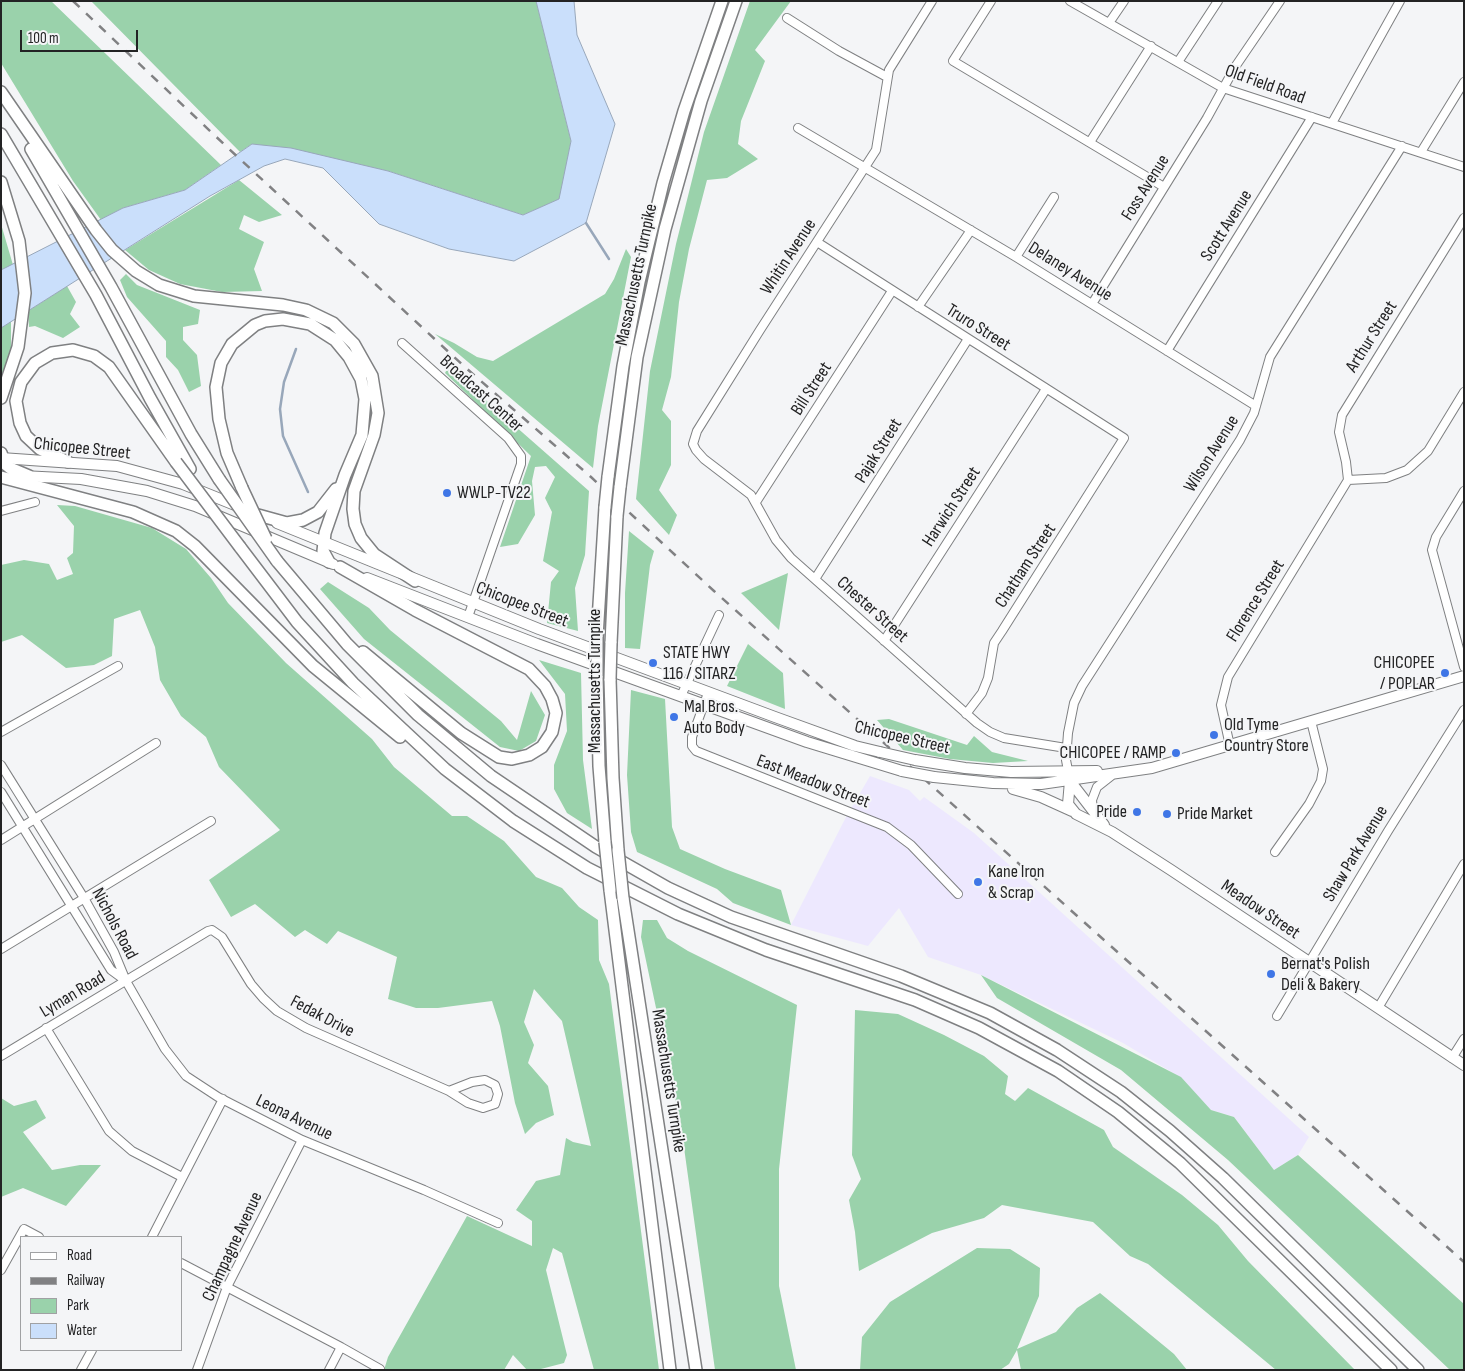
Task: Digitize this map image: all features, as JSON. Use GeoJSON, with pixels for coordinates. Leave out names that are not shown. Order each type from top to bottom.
{"type":"FeatureCollection","features":[{"type":"Feature","properties":{"kind":"highway","name":"Massachusetts Turnpike"},"geometry":{"type":"LineString","coordinates":[[670,1370],[605,842],[598,766],[597,637],[605,507],[623,366],[648,246],[684,111],[722,1]]}},
{"type":"Feature","properties":{"kind":"highway","name":"Massachusetts Turnpike"},"geometry":{"type":"LineString","coordinates":[[696,1370],[623,898],[613,778],[610,679],[611,643],[617,516],[637,357],[665,229],[701,100],[736,1]]}},
{"type":"Feature","properties":{"kind":"highway"},"geometry":{"type":"LineString","coordinates":[[1,92],[79,207],[112,250],[146,277],[167,288],[194,296],[283,305],[306,310],[333,324],[354,344],[372,376],[378,413],[374,435],[354,491],[352,508],[355,524],[361,538],[374,554],[415,581]]}},
{"type":"Feature","properties":{"kind":"highway"},"geometry":{"type":"LineString","coordinates":[[1,98],[111,286],[192,434],[219,479],[277,561],[324,618],[394,692],[454,746],[530,804],[604,852],[656,882],[731,917],[901,976],[969,1003],[1035,1037],[1100,1077],[1146,1111],[1201,1158],[1418,1370]]}},
{"type":"Feature","properties":{"kind":"highway"},"geometry":{"type":"LineString","coordinates":[[1,134],[96,296],[190,469],[240,547]]}},
{"type":"Feature","properties":{"kind":"highway"},"geometry":{"type":"LineString","coordinates":[[1,182],[19,241],[25,293],[18,347],[1,405]]}},
{"type":"Feature","properties":{"kind":"highway"},"geometry":{"type":"LineString","coordinates":[[258,515],[287,523],[308,518],[326,502],[345,475],[358,449],[366,418],[364,389],[356,368],[342,348],[318,328],[302,321],[274,319],[255,325],[237,338],[224,356],[217,378],[216,398],[221,431],[242,488],[277,561]]}},
{"type":"Feature","properties":{"kind":"highway"},"geometry":{"type":"LineString","coordinates":[[68,462],[45,452],[26,436],[20,423],[16,401],[21,382],[34,363],[52,353],[73,350],[94,356],[109,366],[176,462],[297,622],[330,660],[382,712],[463,784]]}},
{"type":"Feature","properties":{"kind":"highway"},"geometry":{"type":"LineString","coordinates":[[2,457],[16,472],[29,476]]}},
{"type":"Feature","properties":{"kind":"highway"},"geometry":{"type":"LineString","coordinates":[[329,562],[324,555],[323,543],[345,475]]}},
{"type":"Feature","properties":{"kind":"highway"},"geometry":{"type":"LineString","coordinates":[[1,476],[133,512],[176,531],[195,546],[279,634],[320,673],[384,726],[550,845],[647,900],[744,942],[881,988],[939,1010],[1002,1040],[1058,1071],[1118,1112],[1180,1163],[1392,1370]]}},
{"type":"Feature","properties":{"kind":"highway"},"geometry":{"type":"LineString","coordinates":[[324,618],[444,720],[492,754],[505,758],[524,757],[538,750],[550,736],[555,718],[554,703],[545,686],[529,669],[415,610],[340,567]]}},
{"type":"Feature","properties":{"kind":"main road","name":"Chicopee Street"},"geometry":{"type":"LineString","coordinates":[[2,457],[117,466],[158,476],[221,498],[323,543],[473,604],[686,683],[708,693],[842,742],[915,760],[988,770],[1069,776],[1126,772],[1166,765],[1464,676]]}},
{"type":"Feature","properties":{"kind":"main road","name":"Chicopee Street"},"geometry":{"type":"LineString","coordinates":[[1,476],[29,476],[102,482],[157,494],[244,526],[340,567],[468,617],[846,756],[902,771],[934,777],[992,783],[1041,784],[1069,776]]}},
{"type":"Feature","properties":{"kind":"main road","name":"Meadow Street"},"geometry":{"type":"LineString","coordinates":[[1069,776],[1093,813],[1112,832]]}},
{"type":"Feature","properties":{"kind":"main road"},"geometry":{"type":"LineString","coordinates":[[1069,776],[1067,800],[1069,807],[1076,814]]}},
{"type":"Feature","properties":{"kind":"main road","name":"Meadow Street"},"geometry":{"type":"LineString","coordinates":[[992,783],[1031,794],[1112,832],[1464,1065]]}},
{"type":"Feature","properties":{"kind":"street","name":"Whitin Avenue"},"geometry":{"type":"LineString","coordinates":[[694,445],[698,429],[876,150],[887,77],[893,63],[932,1]]}},
{"type":"Feature","properties":{"kind":"street"},"geometry":{"type":"LineString","coordinates":[[992,1],[953,61],[1164,186]]}},
{"type":"Feature","properties":{"kind":"street","name":"Old Field Road"},"geometry":{"type":"LineString","coordinates":[[1070,1],[1223,88],[1464,167]]}},
{"type":"Feature","properties":{"kind":"street"},"geometry":{"type":"LineString","coordinates":[[1109,23],[1124,1]]}},
{"type":"Feature","properties":{"kind":"street"},"geometry":{"type":"LineString","coordinates":[[1178,62],[1218,1]]}},
{"type":"Feature","properties":{"kind":"street","name":"Foss Avenue"},"geometry":{"type":"LineString","coordinates":[[1092,304],[1203,125],[1223,88],[1280,1]]}},
{"type":"Feature","properties":{"kind":"street"},"geometry":{"type":"LineString","coordinates":[[1332,123],[1400,1]]}},
{"type":"Feature","properties":{"kind":"street"},"geometry":{"type":"LineString","coordinates":[[787,18],[839,51],[887,77]]}},
{"type":"Feature","properties":{"kind":"street"},"geometry":{"type":"LineString","coordinates":[[1090,142],[1151,46]]}},
{"type":"Feature","properties":{"kind":"street"},"geometry":{"type":"LineString","coordinates":[[1421,152],[1464,82]]}},
{"type":"Feature","properties":{"kind":"street","name":"Scott Avenue"},"geometry":{"type":"LineString","coordinates":[[1167,350],[1312,117]]}},
{"type":"Feature","properties":{"kind":"street","name":"Delaney Avenue"},"geometry":{"type":"LineString","coordinates":[[798,128],[1016,257],[1256,406]]}},
{"type":"Feature","properties":{"kind":"street","name":"Wilson Avenue"},"geometry":{"type":"LineString","coordinates":[[1069,776],[1066,748],[1073,708],[1082,686],[1240,440],[1256,406],[1270,357],[1402,146]]}},
{"type":"Feature","properties":{"kind":"street"},"geometry":{"type":"LineString","coordinates":[[1016,257],[1054,197]]}},
{"type":"Feature","properties":{"kind":"street","name":"Arthur Street"},"geometry":{"type":"LineString","coordinates":[[1348,480],[1346,462],[1339,436],[1342,415],[1464,218]]}},
{"type":"Feature","properties":{"kind":"street"},"geometry":{"type":"LineString","coordinates":[[918,307],[971,230]]}},
{"type":"Feature","properties":{"kind":"street","name":"Truro Street"},"geometry":{"type":"LineString","coordinates":[[817,242],[1124,438]]}},
{"type":"Feature","properties":{"kind":"street","name":"Bill Street"},"geometry":{"type":"LineString","coordinates":[[756,502],[892,291]]}},
{"type":"Feature","properties":{"kind":"street","name":"Pajak Street"},"geometry":{"type":"LineString","coordinates":[[815,579],[968,339]]}},
{"type":"Feature","properties":{"kind":"street","name":"Broadcast Center"},"geometry":{"type":"LineString","coordinates":[[402,344],[508,438],[521,456],[522,464],[468,617]]}},
{"type":"Feature","properties":{"kind":"street","name":"Harwich Street"},"geometry":{"type":"LineString","coordinates":[[884,641],[1046,389]]}},
{"type":"Feature","properties":{"kind":"street"},"geometry":{"type":"LineString","coordinates":[[1348,480],[1386,478],[1407,470],[1428,451],[1464,392]]}},
{"type":"Feature","properties":{"kind":"street","name":"Chatham Street"},"geometry":{"type":"LineString","coordinates":[[966,714],[982,693],[988,678],[991,656],[998,637],[1124,438]]}},
{"type":"Feature","properties":{"kind":"street","name":"Chester Street"},"geometry":{"type":"LineString","coordinates":[[694,445],[704,459],[746,491],[756,502],[778,544],[966,714],[982,727],[999,736],[1066,748]]}},
{"type":"Feature","properties":{"kind":"street","name":"Florence Street"},"geometry":{"type":"LineString","coordinates":[[1230,746],[1221,705],[1228,677],[1348,480]]}},
{"type":"Feature","properties":{"kind":"street"},"geometry":{"type":"LineString","coordinates":[[1464,491],[1436,537],[1432,550],[1464,667]]}},
{"type":"Feature","properties":{"kind":"street"},"geometry":{"type":"LineString","coordinates":[[1,511],[35,502]]}},
{"type":"Feature","properties":{"kind":"street"},"geometry":{"type":"LineString","coordinates":[[681,696],[719,615]]}},
{"type":"Feature","properties":{"kind":"street"},"geometry":{"type":"LineString","coordinates":[[1,732],[118,666]]}},
{"type":"Feature","properties":{"kind":"street","name":"East Meadow Street"},"geometry":{"type":"LineString","coordinates":[[708,693],[692,737],[692,746],[696,751],[887,827],[912,844],[958,894]]}},
{"type":"Feature","properties":{"kind":"street","name":"Shaw Park Avenue"},"geometry":{"type":"LineString","coordinates":[[1277,1016],[1464,710]]}},
{"type":"Feature","properties":{"kind":"street"},"geometry":{"type":"LineString","coordinates":[[1275,852],[1309,804],[1321,781],[1322,766],[1311,721]]}},
{"type":"Feature","properties":{"kind":"street"},"geometry":{"type":"LineString","coordinates":[[1,840],[156,743]]}},
{"type":"Feature","properties":{"kind":"street","name":"Nichols Road"},"geometry":{"type":"LineString","coordinates":[[1,765],[84,898],[114,952],[126,981]]}},
{"type":"Feature","properties":{"kind":"street"},"geometry":{"type":"LineString","coordinates":[[1093,813],[1092,796],[1099,784],[1104,779],[1126,772]]}},
{"type":"Feature","properties":{"kind":"street","name":"Nichols Road"},"geometry":{"type":"LineString","coordinates":[[1,792],[111,970],[126,981]]}},
{"type":"Feature","properties":{"kind":"street"},"geometry":{"type":"LineString","coordinates":[[1,949],[211,821]]}},
{"type":"Feature","properties":{"kind":"street"},"geometry":{"type":"LineString","coordinates":[[1378,1008],[1464,864]]}},
{"type":"Feature","properties":{"kind":"street","name":"Lyman Road"},"geometry":{"type":"LineString","coordinates":[[1,1056],[212,930]]}},
{"type":"Feature","properties":{"kind":"street","name":"Fedak Drive"},"geometry":{"type":"LineString","coordinates":[[212,930],[218,932],[251,984],[277,1011],[351,1050],[449,1091],[468,1103],[483,1108],[495,1104],[498,1094],[495,1085],[485,1080],[472,1082],[449,1091]]}},
{"type":"Feature","properties":{"kind":"street","name":"Leona Avenue"},"geometry":{"type":"LineString","coordinates":[[126,981],[165,1049],[183,1074],[222,1099],[302,1140],[411,1184],[498,1223]]}},
{"type":"Feature","properties":{"kind":"street"},"geometry":{"type":"LineString","coordinates":[[46,1028],[109,1131],[132,1151],[182,1177]]}},
{"type":"Feature","properties":{"kind":"street"},"geometry":{"type":"LineString","coordinates":[[1452,1058],[1464,1038]]}},
{"type":"Feature","properties":{"kind":"street"},"geometry":{"type":"LineString","coordinates":[[152,1236],[222,1099]]}},
{"type":"Feature","properties":{"kind":"street","name":"Champagne Avenue"},"geometry":{"type":"LineString","coordinates":[[198,1370],[228,1287],[302,1140]]}},
{"type":"Feature","properties":{"kind":"street"},"geometry":{"type":"LineString","coordinates":[[20,1236],[24,1229],[37,1236]]}},
{"type":"Feature","properties":{"kind":"street"},"geometry":{"type":"LineString","coordinates":[[1,1270],[20,1236]]}},
{"type":"Feature","properties":{"kind":"street"},"geometry":{"type":"LineString","coordinates":[[182,1264],[380,1369]]}},
{"type":"Feature","properties":{"kind":"street"},"geometry":{"type":"LineString","coordinates":[[329,1370],[341,1347]]}},
{"type":"Feature","properties":{"kind":"street"},"geometry":{"type":"LineString","coordinates":[[81,1370],[91,1351]]}},
{"type":"Feature","properties":{"kind":"shaded area"},"geometry":{"type":"Polygon","coordinates":[[[870,776],[909,790],[920,801],[924,797],[974,833],[1309,1137],[1298,1155],[1274,1170],[1234,1117],[1211,1110],[1180,1077],[1123,1043],[981,975],[928,957],[899,908],[868,946],[791,925],[845,819],[870,776]]]}},
{"type":"Feature","properties":{"kind":"green space"},"geometry":{"type":"Polygon","coordinates":[[[1,1],[51,1],[221,165],[185,190],[123,208],[101,220],[73,181],[1,63],[1,1]]]}},
{"type":"Feature","properties":{"kind":"green space"},"geometry":{"type":"Polygon","coordinates":[[[91,1],[536,1],[571,141],[560,199],[523,215],[388,171],[252,144],[240,152],[91,1]]]}},
{"type":"Feature","properties":{"kind":"green space"},"geometry":{"type":"Polygon","coordinates":[[[750,1],[791,1],[755,50],[765,61],[741,121],[738,144],[758,159],[727,178],[707,180],[689,249],[679,302],[671,377],[662,410],[671,421],[671,465],[659,490],[677,515],[669,535],[636,499],[650,371],[676,244],[704,132],[750,1]]]}},
{"type":"Feature","properties":{"kind":"green space"},"geometry":{"type":"Polygon","coordinates":[[[239,180],[282,215],[259,222],[244,215],[239,229],[264,242],[254,269],[262,291],[222,292],[180,284],[149,270],[125,250],[239,180]]]}},
{"type":"Feature","properties":{"kind":"green space"},"geometry":{"type":"Polygon","coordinates":[[[1,224],[13,265],[1,270],[1,224]]]}},
{"type":"Feature","properties":{"kind":"green space"},"geometry":{"type":"Polygon","coordinates":[[[626,249],[631,257],[598,426],[593,468],[435,334],[477,357],[493,361],[605,294],[614,279],[626,249]]]}},
{"type":"Feature","properties":{"kind":"green space"},"geometry":{"type":"Polygon","coordinates":[[[126,274],[137,285],[200,310],[198,324],[183,327],[183,340],[197,355],[201,386],[189,392],[178,370],[166,357],[166,341],[127,297],[120,280],[126,274]]]}},
{"type":"Feature","properties":{"kind":"green space"},"geometry":{"type":"Polygon","coordinates":[[[67,286],[76,302],[70,314],[80,327],[63,338],[35,326],[29,327],[28,311],[67,286]]]}},
{"type":"Feature","properties":{"kind":"green space"},"geometry":{"type":"Polygon","coordinates":[[[11,321],[11,352],[1,382],[1,328],[11,321]]]}},
{"type":"Feature","properties":{"kind":"green space"},"geometry":{"type":"Polygon","coordinates":[[[448,367],[589,491],[585,555],[575,588],[578,631],[547,623],[551,582],[559,571],[543,561],[552,512],[545,498],[555,477],[546,466],[535,467],[532,481],[535,515],[518,544],[500,547],[531,456],[445,373],[448,367]]]}},
{"type":"Feature","properties":{"kind":"green space"},"geometry":{"type":"Polygon","coordinates":[[[57,505],[75,506],[152,528],[186,549],[211,578],[228,603],[286,663],[372,739],[394,767],[452,816],[467,816],[504,841],[536,877],[562,888],[579,907],[598,920],[599,960],[609,984],[659,1370],[594,1370],[562,1253],[553,1248],[546,1270],[567,1355],[564,1363],[537,1370],[527,1370],[513,1355],[504,1370],[384,1370],[388,1357],[467,1216],[532,1246],[532,1221],[516,1210],[536,1181],[560,1175],[566,1138],[573,1142],[591,1146],[562,1021],[534,989],[524,1022],[534,1045],[528,1063],[548,1086],[554,1115],[536,1123],[525,1134],[515,1103],[500,1026],[492,1001],[438,1008],[416,1008],[388,999],[397,957],[338,931],[327,944],[305,930],[295,937],[255,904],[231,917],[209,880],[280,830],[219,767],[206,737],[181,716],[160,680],[155,647],[140,610],[114,619],[112,656],[94,665],[66,668],[22,635],[1,642],[1,565],[24,560],[49,564],[57,580],[73,574],[67,558],[73,553],[74,526],[57,505]]]}},
{"type":"Feature","properties":{"kind":"green space"},"geometry":{"type":"Polygon","coordinates":[[[629,531],[654,551],[650,565],[640,649],[625,648],[625,593],[629,531]]]}},
{"type":"Feature","properties":{"kind":"green space"},"geometry":{"type":"Polygon","coordinates":[[[788,573],[779,630],[741,593],[788,573]]]}},
{"type":"Feature","properties":{"kind":"green space"},"geometry":{"type":"Polygon","coordinates":[[[328,582],[369,608],[390,630],[501,721],[517,740],[531,691],[545,715],[536,741],[519,751],[500,747],[364,639],[320,589],[328,582]]]}},
{"type":"Feature","properties":{"kind":"green space"},"geometry":{"type":"Polygon","coordinates":[[[748,644],[783,673],[785,709],[727,686],[748,644]]]}},
{"type":"Feature","properties":{"kind":"green space"},"geometry":{"type":"Polygon","coordinates":[[[539,660],[581,673],[583,760],[592,829],[567,813],[554,789],[554,765],[567,731],[565,694],[539,660]]]}},
{"type":"Feature","properties":{"kind":"green space"},"geometry":{"type":"Polygon","coordinates":[[[631,690],[665,699],[672,827],[680,849],[725,869],[781,890],[791,925],[733,903],[717,889],[637,852],[631,832],[627,775],[631,690]]]}},
{"type":"Feature","properties":{"kind":"green space"},"geometry":{"type":"Polygon","coordinates":[[[889,719],[967,745],[974,736],[992,752],[1028,761],[993,763],[950,759],[903,750],[877,720],[889,719]]]}},
{"type":"Feature","properties":{"kind":"green space"},"geometry":{"type":"Polygon","coordinates":[[[643,920],[657,920],[667,938],[688,951],[797,1005],[779,1169],[779,1286],[796,1370],[715,1370],[681,1126],[641,937],[643,920]]]}},
{"type":"Feature","properties":{"kind":"green space"},"geometry":{"type":"Polygon","coordinates":[[[981,975],[1181,1077],[1211,1110],[1234,1117],[1274,1170],[1298,1155],[1464,1304],[1464,1370],[1450,1370],[1228,1160],[1121,1070],[997,998],[981,975]]]}},
{"type":"Feature","properties":{"kind":"green space"},"geometry":{"type":"Polygon","coordinates":[[[855,1010],[898,1014],[944,1035],[984,1056],[1008,1076],[1005,1094],[1015,1101],[1028,1088],[1104,1130],[1113,1147],[1182,1195],[1218,1225],[1248,1261],[1355,1370],[1276,1370],[1148,1264],[1130,1256],[1093,1222],[1002,1205],[984,1218],[932,1233],[859,1271],[849,1200],[861,1179],[852,1155],[855,1010]]]}},
{"type":"Feature","properties":{"kind":"green space"},"geometry":{"type":"Polygon","coordinates":[[[1,1098],[14,1106],[36,1100],[46,1118],[23,1132],[52,1170],[80,1165],[101,1165],[66,1206],[23,1188],[1,1197],[1,1098]]]}},
{"type":"Feature","properties":{"kind":"green space"},"geometry":{"type":"Polygon","coordinates":[[[977,1248],[1010,1249],[1040,1268],[1039,1296],[1017,1349],[1056,1332],[1077,1308],[1100,1293],[1174,1354],[1187,1370],[1021,1370],[1017,1350],[1009,1364],[1000,1370],[860,1370],[862,1337],[890,1302],[977,1248]]]}},
{"type":"Feature","properties":{"kind":"water"},"geometry":{"type":"Polygon","coordinates":[[[536,1],[574,1],[577,35],[615,124],[586,223],[514,261],[449,249],[379,224],[323,168],[285,159],[264,166],[210,196],[1,328],[1,270],[123,208],[185,190],[252,144],[291,148],[388,171],[523,215],[559,199],[571,141],[536,1]]]}},
{"type":"Feature","properties":{"kind":"waterway"},"geometry":{"type":"LineString","coordinates":[[586,223],[609,259]]}},
{"type":"Feature","properties":{"kind":"waterway"},"geometry":{"type":"LineString","coordinates":[[296,349],[284,382],[280,409],[283,436],[308,492]]}},
{"type":"Feature","properties":{"kind":"railway"},"geometry":{"type":"LineString","coordinates":[[73,1],[228,148],[466,368],[591,477],[714,591],[1464,1262]]}},
{"type":"Feature","properties":{"kind":"place","name":"WWLP-TV22"},"geometry":{"type":"Point","coordinates":[447,493]}},
{"type":"Feature","properties":{"kind":"place","name":"STATE HWY 116 / SITARZ"},"geometry":{"type":"Point","coordinates":[653,663]}},
{"type":"Feature","properties":{"kind":"place","name":"CHICOPEE / POPLAR"},"geometry":{"type":"Point","coordinates":[1445,673]}},
{"type":"Feature","properties":{"kind":"place","name":"Mal Bros. Auto Body"},"geometry":{"type":"Point","coordinates":[674,717]}},
{"type":"Feature","properties":{"kind":"place","name":"Old Tyme Country Store"},"geometry":{"type":"Point","coordinates":[1214,735]}},
{"type":"Feature","properties":{"kind":"place","name":"CHICOPEE / RAMP"},"geometry":{"type":"Point","coordinates":[1176,753]}},
{"type":"Feature","properties":{"kind":"place","name":"Pride"},"geometry":{"type":"Point","coordinates":[1137,812]}},
{"type":"Feature","properties":{"kind":"place","name":"Pride Market"},"geometry":{"type":"Point","coordinates":[1167,814]}},
{"type":"Feature","properties":{"kind":"place","name":"Kane Iron & Scrap"},"geometry":{"type":"Point","coordinates":[978,882]}},
{"type":"Feature","properties":{"kind":"place","name":"Bernat's Polish Deli & Bakery"},"geometry":{"type":"Point","coordinates":[1271,974]}}]}
